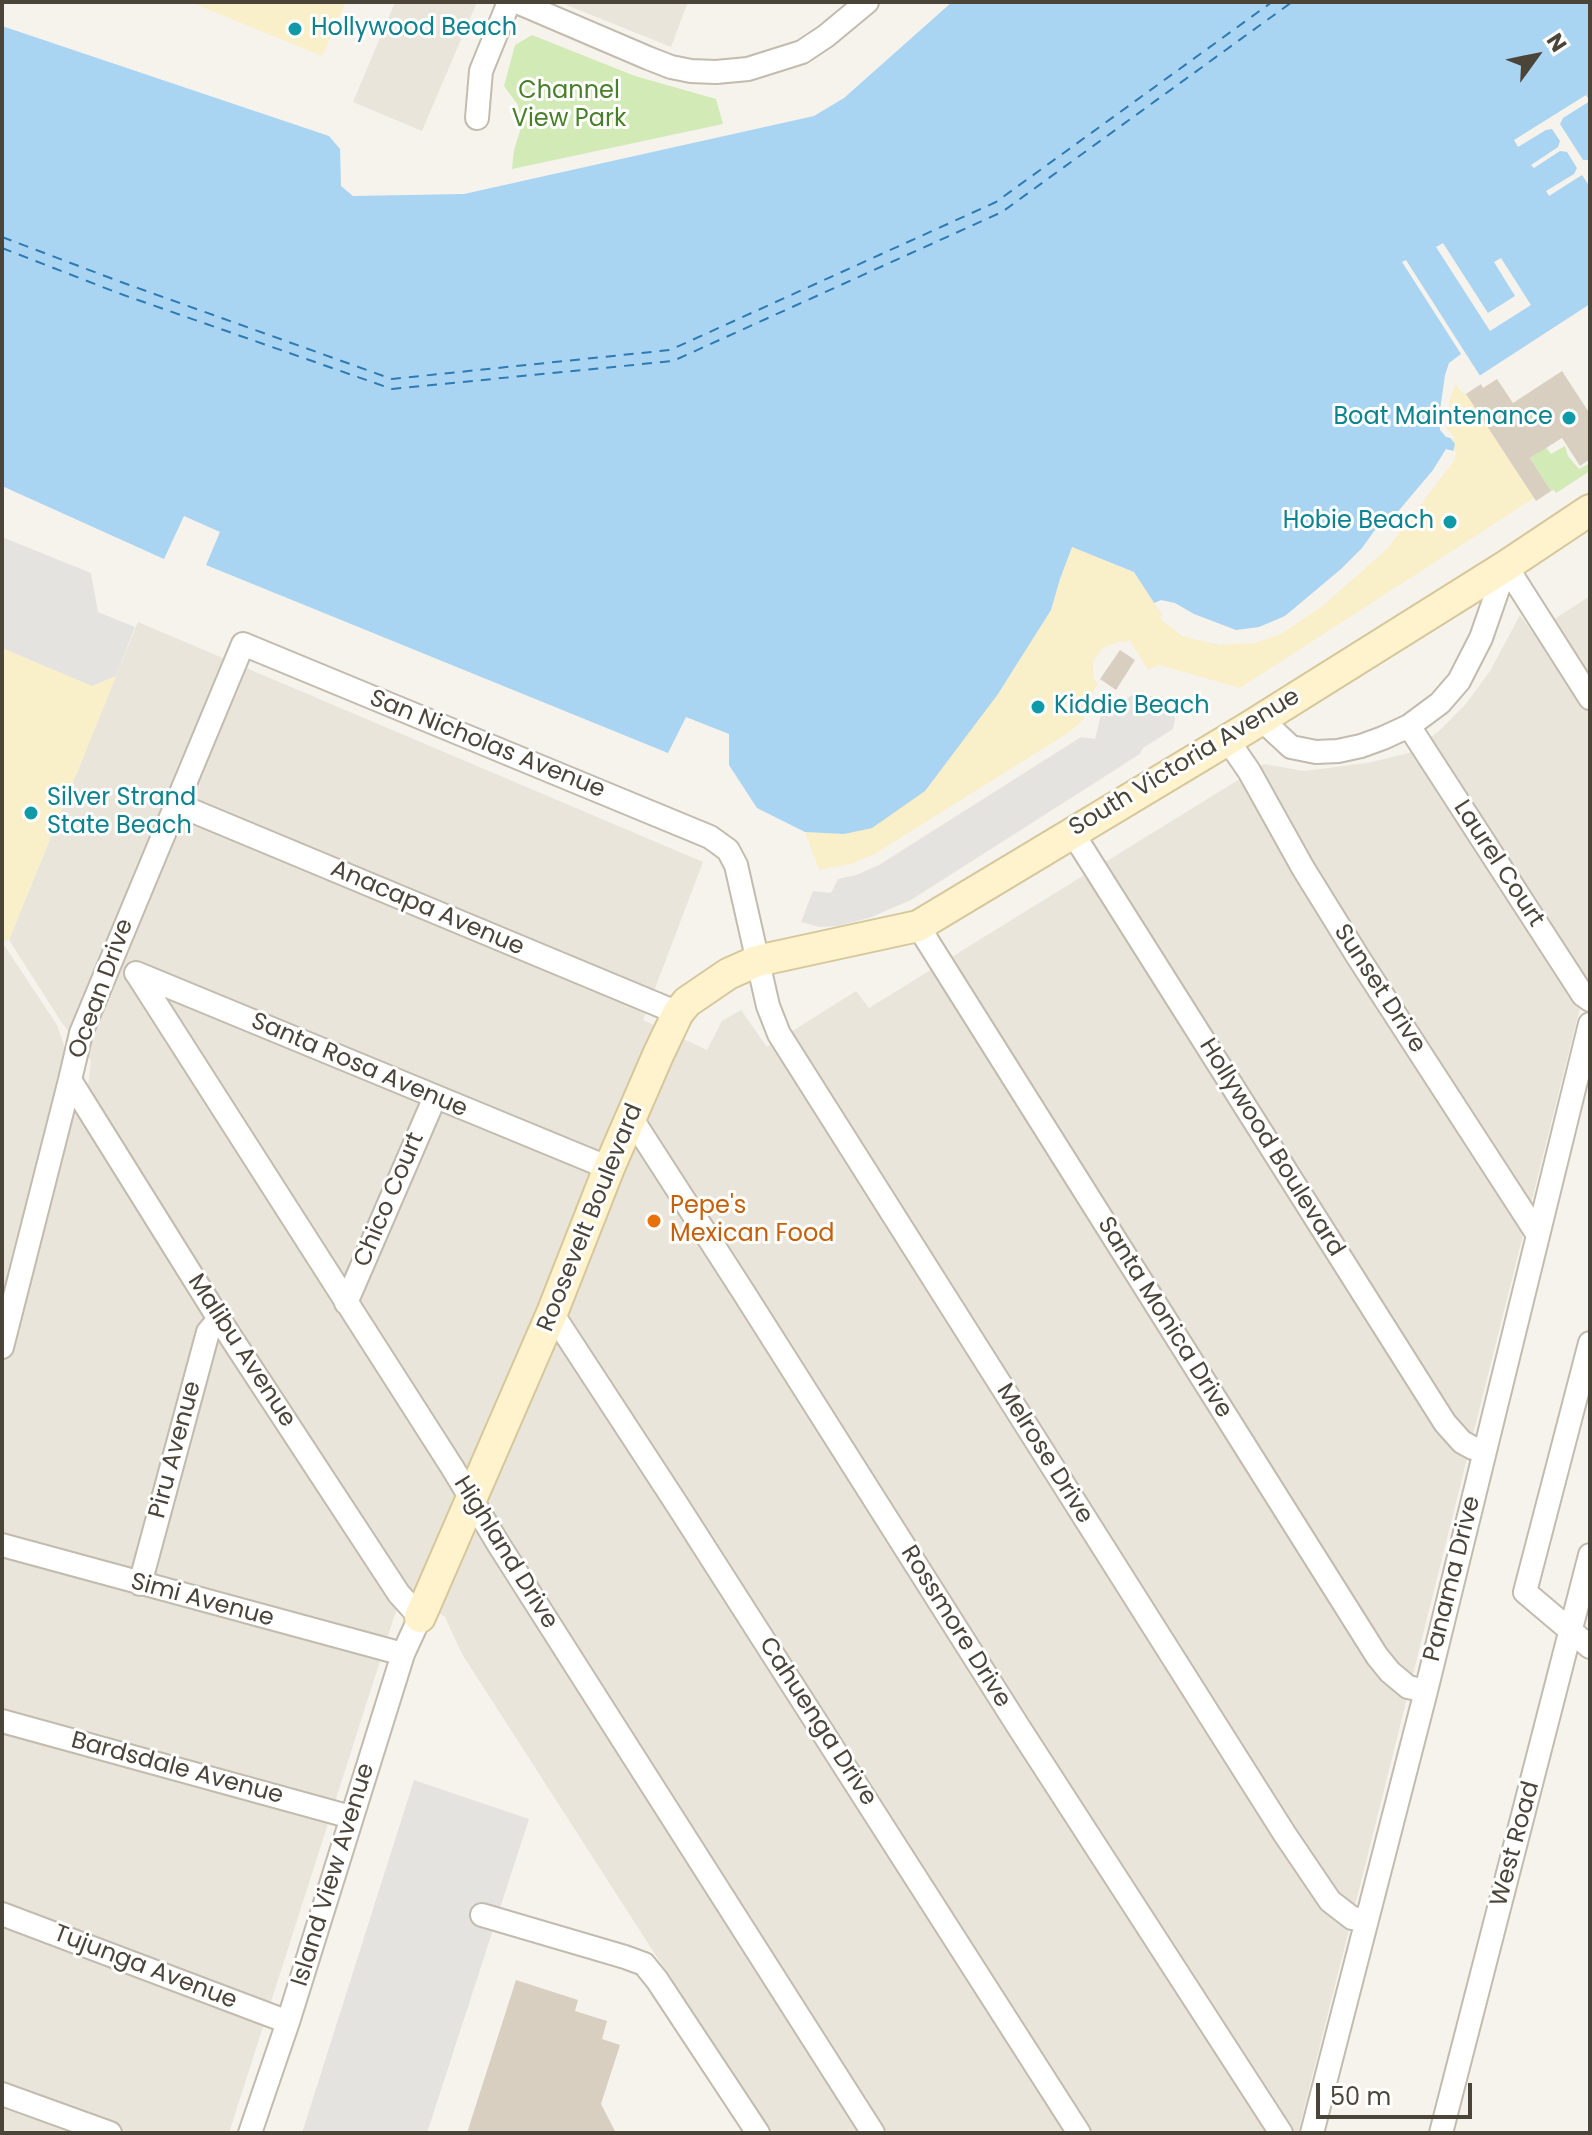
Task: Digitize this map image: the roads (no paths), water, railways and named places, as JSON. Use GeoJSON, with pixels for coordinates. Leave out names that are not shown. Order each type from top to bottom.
{"type":"FeatureCollection","features":[{"type":"Feature","properties":{"kind":"street"},"geometry":{"type":"LineString","coordinates":[[477,118],[481,71],[509,2]]}},
{"type":"Feature","properties":{"kind":"street"},"geometry":{"type":"LineString","coordinates":[[517,2],[671,67],[716,72],[748,69],[802,52],[867,2]]}},
{"type":"Feature","properties":{"kind":"street","name":"South Victoria Avenue"},"geometry":{"type":"LineString","coordinates":[[757,961],[918,926],[1261,719],[1590,510]]}},
{"type":"Feature","properties":{"kind":"street"},"geometry":{"type":"LineString","coordinates":[[1506,566],[1590,698]]}},
{"type":"Feature","properties":{"kind":"street"},"geometry":{"type":"LineString","coordinates":[[1261,719],[1291,747],[1316,752],[1361,746],[1409,726],[1440,703],[1459,681],[1481,638],[1506,566]]}},
{"type":"Feature","properties":{"kind":"street","name":"Ocean Drive"},"geometry":{"type":"LineString","coordinates":[[2,1347],[81,1033],[243,644]]}},
{"type":"Feature","properties":{"kind":"street","name":"San Nicholas Avenue"},"geometry":{"type":"LineString","coordinates":[[243,644],[710,837],[728,850],[736,865],[757,961]]}},
{"type":"Feature","properties":{"kind":"street","name":"Laurel Court"},"geometry":{"type":"LineString","coordinates":[[1409,726],[1583,995],[1590,1000]]}},
{"type":"Feature","properties":{"kind":"street","name":"Sunset Drive"},"geometry":{"type":"LineString","coordinates":[[1227,739],[1358,957],[1538,1235]]}},
{"type":"Feature","properties":{"kind":"street","name":"Anacapa Avenue"},"geometry":{"type":"LineString","coordinates":[[176,804],[678,1013]]}},
{"type":"Feature","properties":{"kind":"street","name":"Hollywood Boulevard"},"geometry":{"type":"LineString","coordinates":[[1072,832],[1445,1423],[1462,1442],[1484,1451]]}},
{"type":"Feature","properties":{"kind":"street","name":"Santa Monica Drive"},"geometry":{"type":"LineString","coordinates":[[918,926],[1377,1656],[1408,1687],[1426,1691]]}},
{"type":"Feature","properties":{"kind":"street","name":"Santa Rosa Avenue"},"geometry":{"type":"LineString","coordinates":[[110,961],[609,1168]]}},
{"type":"Feature","properties":{"kind":"street","name":"Roosevelt Boulevard"},"geometry":{"type":"LineString","coordinates":[[420,1617],[552,1313],[609,1168],[678,1013],[687,1002],[728,974],[757,961]]}},
{"type":"Feature","properties":{"kind":"street","name":"Melrose Drive"},"geometry":{"type":"LineString","coordinates":[[757,961],[768,1006],[779,1034],[1275,1820],[1330,1901],[1352,1918],[1367,1920]]}},
{"type":"Feature","properties":{"kind":"street","name":"Highland Drive"},"geometry":{"type":"LineString","coordinates":[[137,974],[873,2133]]}},
{"type":"Feature","properties":{"kind":"street","name":"Panama Drive"},"geometry":{"type":"LineString","coordinates":[[1312,2133],[1426,1691],[1590,1024]]}},
{"type":"Feature","properties":{"kind":"street","name":"Malibu Avenue"},"geometry":{"type":"LineString","coordinates":[[70,1080],[219,1319],[399,1594],[420,1617]]}},
{"type":"Feature","properties":{"kind":"street","name":"Chico Court"},"geometry":{"type":"LineString","coordinates":[[346,1303],[435,1097]]}},
{"type":"Feature","properties":{"kind":"street","name":"Rossmore Drive"},"geometry":{"type":"LineString","coordinates":[[632,1119],[1009,1713],[1281,2133]]}},
{"type":"Feature","properties":{"kind":"street","name":"Cahuenga Drive"},"geometry":{"type":"LineString","coordinates":[[552,1313],[1079,2133]]}},
{"type":"Feature","properties":{"kind":"street","name":"Piru Avenue"},"geometry":{"type":"LineString","coordinates":[[140,1584],[208,1332],[219,1319]]}},
{"type":"Feature","properties":{"kind":"street"},"geometry":{"type":"LineString","coordinates":[[1590,1343],[1525,1592],[1590,1647]]}},
{"type":"Feature","properties":{"kind":"street","name":"Simi Avenue"},"geometry":{"type":"LineString","coordinates":[[2,1545],[403,1654]]}},
{"type":"Feature","properties":{"kind":"street","name":"West Road"},"geometry":{"type":"LineString","coordinates":[[1441,2133],[1590,1555]]}},
{"type":"Feature","properties":{"kind":"street","name":"Island View Avenue"},"geometry":{"type":"LineString","coordinates":[[250,2133],[288,2022],[403,1654],[420,1617]]}},
{"type":"Feature","properties":{"kind":"street","name":"Bardsdale Avenue"},"geometry":{"type":"LineString","coordinates":[[2,1721],[351,1817]]}},
{"type":"Feature","properties":{"kind":"street","name":"Tujunga Avenue"},"geometry":{"type":"LineString","coordinates":[[2,1914],[288,2022]]}},
{"type":"Feature","properties":{"kind":"street"},"geometry":{"type":"LineString","coordinates":[[482,1915],[644,1964],[758,2133]]}},
{"type":"Feature","properties":{"kind":"street"},"geometry":{"type":"LineString","coordinates":[[2,2094],[110,2133]]}},
{"type":"Feature","properties":{"kind":"water"},"geometry":{"type":"Polygon","coordinates":[[[952,2],[1590,2],[1590,304],[1476,378],[1466,363],[1454,380],[1443,429],[1455,444],[1451,459],[1384,547],[1249,641],[1217,645],[1185,634],[1162,615],[1134,572],[1072,547],[1051,610],[998,694],[925,791],[872,828],[844,834],[805,832],[757,808],[729,765],[729,734],[686,717],[668,753],[206,565],[220,532],[184,516],[164,559],[2,486],[2,26],[329,136],[340,149],[341,186],[353,196],[464,194],[814,116],[844,98],[952,2]]]}},
{"type":"Feature","properties":{"kind":"place","name":"Hollywood Beach"},"geometry":{"type":"Point","coordinates":[295,29]}},
{"type":"Feature","properties":{"kind":"place","name":"Boat Maintenance"},"geometry":{"type":"Point","coordinates":[1569,418]}},
{"type":"Feature","properties":{"kind":"place","name":"Hobie Beach"},"geometry":{"type":"Point","coordinates":[1450,522]}},
{"type":"Feature","properties":{"kind":"place","name":"Kiddie Beach"},"geometry":{"type":"Point","coordinates":[1038,707]}},
{"type":"Feature","properties":{"kind":"place","name":"Silver Strand State Beach"},"geometry":{"type":"Point","coordinates":[31,813]}},
{"type":"Feature","properties":{"kind":"place","name":"Pepe's Mexican Food"},"geometry":{"type":"Point","coordinates":[654,1221]}},
{"type":"Feature","properties":{"kind":"park label","name":"Channel View Park"},"geometry":{"type":"Point","coordinates":[569,106]}}]}
